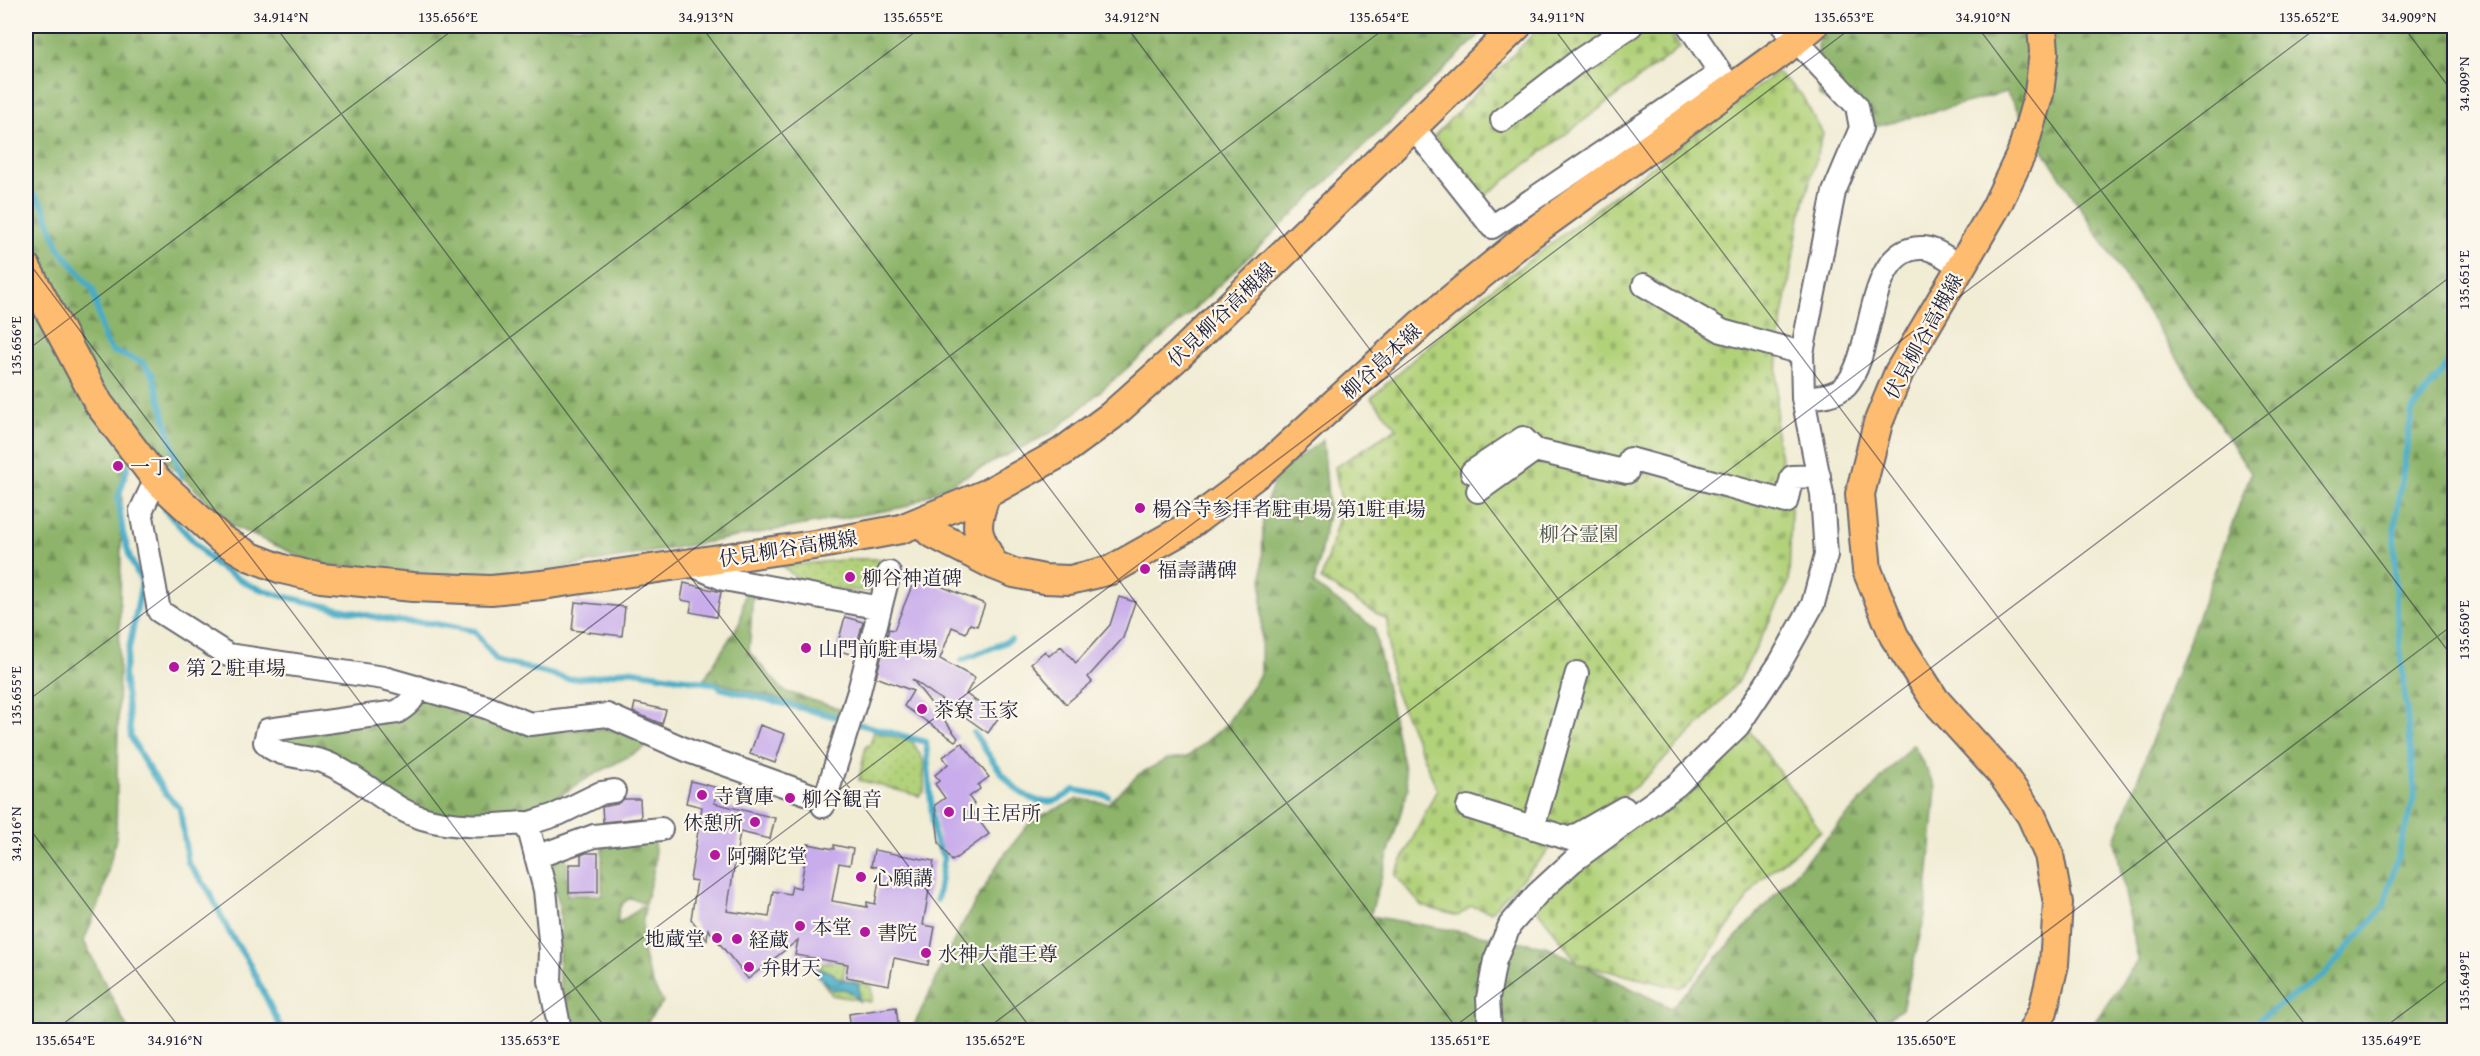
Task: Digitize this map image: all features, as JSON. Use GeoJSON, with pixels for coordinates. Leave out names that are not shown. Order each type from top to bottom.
{"type":"FeatureCollection","features":[{"type":"Feature","properties":{"kind":"main road","name":"伏見柳谷高槻線"},"geometry":{"type":"LineString","coordinates":[[26,267],[99,404],[156,479],[221,539],[250,557],[282,569],[321,578],[413,587],[491,590],[542,585],[821,544],[901,529],[986,494],[1062,452],[1111,416],[1179,355],[1517,26]]}},
{"type":"Feature","properties":{"kind":"main road","name":"伏見柳谷高槻線"},"geometry":{"type":"LineString","coordinates":[[2033,1030],[2043,1011],[2055,964],[2058,903],[2049,855],[2031,815],[2007,782],[1935,700],[1894,636],[1867,570],[1860,494],[1878,423],[1899,372],[1996,207],[2022,152],[2039,93],[2044,52],[2042,26]]}},
{"type":"Feature","properties":{"kind":"main road","name":"柳谷島本線"},"geometry":{"type":"LineString","coordinates":[[922,522],[930,532],[994,566],[1044,579],[1070,580],[1111,570],[1184,529],[1261,471],[1421,324],[1726,81],[1798,30]]}},
{"type":"Feature","properties":{"kind":"main road"},"geometry":{"type":"LineString","coordinates":[[986,494],[977,519],[979,538],[994,566]]}},
{"type":"Feature","properties":{"kind":"street"},"geometry":{"type":"LineString","coordinates":[[1502,120],[1581,59],[1631,26]]}},
{"type":"Feature","properties":{"kind":"street"},"geometry":{"type":"LineString","coordinates":[[1413,127],[1492,227],[1726,81],[1689,26]]}},
{"type":"Feature","properties":{"kind":"street"},"geometry":{"type":"LineString","coordinates":[[1490,1030],[1488,998],[1495,960],[1510,925],[1537,894],[1573,861],[1677,785],[1738,726],[1780,663],[1813,604],[1826,555],[1818,476],[1803,398],[1803,353],[1834,192],[1861,128],[1857,106],[1798,30]]}},
{"type":"Feature","properties":{"kind":"street"},"geometry":{"type":"LineString","coordinates":[[1803,398],[1828,395],[1846,386],[1857,366],[1889,264],[1904,249],[1927,248],[1961,267]]}},
{"type":"Feature","properties":{"kind":"street"},"geometry":{"type":"LineString","coordinates":[[1644,285],[1722,331],[1803,353]]}},
{"type":"Feature","properties":{"kind":"street"},"geometry":{"type":"LineString","coordinates":[[1475,481],[1535,450],[1627,472],[1630,459],[1785,502],[1792,477],[1818,476]]}},
{"type":"Feature","properties":{"kind":"street"},"geometry":{"type":"LineString","coordinates":[[156,479],[141,511],[159,611],[228,655],[384,678],[486,706],[530,724],[607,715],[691,752],[824,803],[859,690],[889,573]]}},
{"type":"Feature","properties":{"kind":"street"},"geometry":{"type":"LineString","coordinates":[[690,564],[724,579],[876,607]]}},
{"type":"Feature","properties":{"kind":"street"},"geometry":{"type":"LineString","coordinates":[[1533,828],[1577,673]]}},
{"type":"Feature","properties":{"kind":"street"},"geometry":{"type":"LineString","coordinates":[[417,687],[414,698],[397,712],[268,730],[265,742],[273,750],[322,761],[363,782],[421,818],[484,826],[524,825],[558,814],[601,793],[614,791]]}},
{"type":"Feature","properties":{"kind":"street"},"geometry":{"type":"LineString","coordinates":[[1468,807],[1570,839],[1644,797],[1659,799]]}},
{"type":"Feature","properties":{"kind":"street"},"geometry":{"type":"LineString","coordinates":[[524,825],[530,833],[545,890],[551,950],[550,981],[560,1030]]}},
{"type":"Feature","properties":{"kind":"street"},"geometry":{"type":"LineString","coordinates":[[536,857],[594,836],[661,829]]}},
{"type":"Feature","properties":{"kind":"green space"},"geometry":{"type":"Polygon","coordinates":[[[26,26],[1489,26],[1182,321],[1054,431],[905,507],[516,576],[455,576],[319,565],[233,526],[167,462],[142,455],[126,464],[122,492],[116,838],[102,896],[84,941],[128,1030],[26,1030],[26,26]]]}},
{"type":"Feature","properties":{"kind":"green space"},"geometry":{"type":"Polygon","coordinates":[[[1541,26],[1665,26],[1680,47],[1483,197],[1434,136],[1541,26]]]}},
{"type":"Feature","properties":{"kind":"green space"},"geometry":{"type":"Polygon","coordinates":[[[1818,26],[2454,26],[2454,1030],[2089,1030],[2138,960],[2115,840],[2251,473],[2006,92],[1879,126],[1819,96],[1818,26]]]}},
{"type":"Feature","properties":{"kind":"green space","name":"柳谷霊園"},"geometry":{"type":"Polygon","coordinates":[[[1777,72],[1801,94],[1823,134],[1800,217],[1778,346],[1776,434],[1791,508],[1789,582],[1740,679],[1705,719],[1638,785],[1560,838],[1491,912],[1471,906],[1458,916],[1422,906],[1395,875],[1437,789],[1392,684],[1387,620],[1321,580],[1342,507],[1335,467],[1397,428],[1371,398],[1485,294],[1777,72]]]}},
{"type":"Feature","properties":{"kind":"green space"},"geometry":{"type":"Polygon","coordinates":[[[1323,440],[1329,510],[1314,584],[1374,628],[1408,788],[1370,916],[1545,946],[1671,1008],[1913,744],[1936,788],[1925,916],[1902,1009],[1869,1030],[912,1030],[960,928],[1001,859],[1032,820],[1078,799],[1108,803],[1139,774],[1167,759],[1187,757],[1226,725],[1261,673],[1263,512],[1277,474],[1323,440]]]}},
{"type":"Feature","properties":{"kind":"green space"},"geometry":{"type":"Polygon","coordinates":[[[853,559],[885,559],[879,592],[808,587],[782,566],[853,559]]]}},
{"type":"Feature","properties":{"kind":"green space"},"geometry":{"type":"Polygon","coordinates":[[[745,592],[753,593],[749,652],[784,691],[846,711],[844,717],[704,679],[740,622],[745,592]]]}},
{"type":"Feature","properties":{"kind":"green space"},"geometry":{"type":"Polygon","coordinates":[[[424,695],[528,733],[605,728],[636,737],[648,746],[586,779],[524,818],[423,814],[278,746],[272,734],[424,695]]]}},
{"type":"Feature","properties":{"kind":"green space"},"geometry":{"type":"Polygon","coordinates":[[[1748,728],[1821,831],[1760,880],[1693,978],[1679,988],[1579,964],[1536,908],[1581,859],[1748,728]]]}},
{"type":"Feature","properties":{"kind":"green space"},"geometry":{"type":"Polygon","coordinates":[[[874,732],[912,741],[924,762],[924,792],[919,796],[859,780],[866,746],[870,745],[874,732]]]}},
{"type":"Feature","properties":{"kind":"green space"},"geometry":{"type":"Polygon","coordinates":[[[652,837],[655,862],[645,904],[631,898],[624,902],[619,911],[618,923],[641,906],[645,907],[642,932],[644,956],[651,980],[663,1002],[647,1022],[654,1030],[569,1030],[559,979],[560,907],[545,857],[563,851],[567,862],[567,895],[602,895],[602,840],[652,837]]]}},
{"type":"Feature","properties":{"kind":"green space"},"geometry":{"type":"Polygon","coordinates":[[[831,951],[847,954],[843,977],[845,980],[871,985],[872,1000],[870,1002],[832,995],[820,978],[821,964],[829,962],[831,951]]]}},
{"type":"Feature","properties":{"kind":"water"},"geometry":{"type":"Polygon","coordinates":[[[813,967],[833,973],[837,978],[859,983],[859,1001],[847,990],[832,990],[813,967]]]}},
{"type":"Feature","properties":{"kind":"building"},"geometry":{"type":"Polygon","coordinates":[[[916,576],[985,604],[977,626],[970,624],[966,633],[952,627],[940,659],[975,678],[966,694],[999,717],[988,733],[912,679],[958,738],[955,741],[904,706],[913,691],[876,677],[889,629],[894,630],[916,576]]]}},
{"type":"Feature","properties":{"kind":"building"},"geometry":{"type":"Polygon","coordinates":[[[684,583],[721,592],[716,617],[690,612],[692,602],[681,600],[684,583]]]}},
{"type":"Feature","properties":{"kind":"building"},"geometry":{"type":"Polygon","coordinates":[[[1119,597],[1135,602],[1123,638],[1088,677],[1092,682],[1066,704],[1031,663],[1045,651],[1049,656],[1061,646],[1076,663],[1110,625],[1119,597]]]}},
{"type":"Feature","properties":{"kind":"building"},"geometry":{"type":"Polygon","coordinates":[[[575,602],[625,607],[622,636],[572,630],[575,602]]]}},
{"type":"Feature","properties":{"kind":"building"},"geometry":{"type":"Polygon","coordinates":[[[845,617],[863,622],[854,655],[836,650],[845,617]]]}},
{"type":"Feature","properties":{"kind":"building"},"geometry":{"type":"Polygon","coordinates":[[[635,703],[666,710],[662,724],[633,712],[635,703]]]}},
{"type":"Feature","properties":{"kind":"building"},"geometry":{"type":"Polygon","coordinates":[[[760,725],[785,734],[775,763],[750,754],[760,725]]]}},
{"type":"Feature","properties":{"kind":"building","name":"山主居所"},"geometry":{"type":"Polygon","coordinates":[[[962,743],[989,777],[978,785],[980,789],[969,797],[974,804],[969,807],[989,834],[952,861],[939,843],[935,805],[945,798],[935,784],[939,781],[935,775],[948,764],[943,757],[962,743]]]}},
{"type":"Feature","properties":{"kind":"building"},"geometry":{"type":"Polygon","coordinates":[[[691,781],[718,788],[714,803],[775,818],[770,839],[740,832],[727,911],[769,917],[773,891],[790,894],[792,886],[800,888],[808,844],[834,849],[834,845],[853,849],[850,865],[839,863],[832,901],[867,907],[867,902],[875,904],[881,868],[871,866],[874,850],[934,861],[923,925],[935,927],[928,965],[894,958],[889,985],[846,977],[848,964],[795,955],[798,940],[748,979],[708,929],[707,940],[691,919],[697,881],[690,880],[702,807],[686,803],[691,781]]]}},
{"type":"Feature","properties":{"kind":"building"},"geometry":{"type":"Polygon","coordinates":[[[624,799],[640,799],[641,818],[603,822],[602,807],[617,804],[624,799]]]}},
{"type":"Feature","properties":{"kind":"building"},"geometry":{"type":"Polygon","coordinates":[[[598,853],[598,892],[569,893],[569,864],[581,864],[581,855],[598,853]]]}},
{"type":"Feature","properties":{"kind":"building"},"geometry":{"type":"Polygon","coordinates":[[[896,1007],[899,1030],[851,1030],[849,1014],[896,1007]]]}},
{"type":"Feature","properties":{"kind":"waterway"},"geometry":{"type":"LineString","coordinates":[[26,189],[43,205],[59,248],[93,290],[104,339],[112,351],[142,362],[153,375],[181,477]]}},
{"type":"Feature","properties":{"kind":"waterway"},"geometry":{"type":"LineString","coordinates":[[2243,1030],[2324,975],[2384,906],[2415,793],[2396,608],[2394,531],[2412,411],[2454,356]]}},
{"type":"Feature","properties":{"kind":"waterway"},"geometry":{"type":"LineString","coordinates":[[128,466],[118,498],[123,533],[130,558],[142,582],[124,674],[131,737],[166,794],[180,808],[188,863],[209,891],[229,932],[249,963],[282,1030]]}},
{"type":"Feature","properties":{"kind":"waterway"},"geometry":{"type":"LineString","coordinates":[[165,510],[215,565],[249,585],[278,595],[393,621],[431,623],[475,631],[496,660],[568,679],[595,677],[628,670],[716,684],[720,688],[837,717]]}},
{"type":"Feature","properties":{"kind":"waterway"},"geometry":{"type":"LineString","coordinates":[[962,660],[1011,640]]}},
{"type":"Feature","properties":{"kind":"waterway"},"geometry":{"type":"LineString","coordinates":[[859,724],[926,742],[934,838],[944,858],[937,900]]}},
{"type":"Feature","properties":{"kind":"waterway"},"geometry":{"type":"LineString","coordinates":[[974,733],[1008,781],[1031,799],[1044,802],[1058,800],[1074,790],[1108,796]]}},
{"type":"Feature","properties":{"kind":"place","name":"一丁"},"geometry":{"type":"Point","coordinates":[118,466]}},
{"type":"Feature","properties":{"kind":"place","name":"楊谷寺参拝者駐車場 第1駐車場"},"geometry":{"type":"Point","coordinates":[1140,508]}},
{"type":"Feature","properties":{"kind":"place","name":"福壽講碑"},"geometry":{"type":"Point","coordinates":[1145,569]}},
{"type":"Feature","properties":{"kind":"place","name":"柳谷神道碑"},"geometry":{"type":"Point","coordinates":[850,577]}},
{"type":"Feature","properties":{"kind":"place","name":"山門前駐車場"},"geometry":{"type":"Point","coordinates":[806,648]}},
{"type":"Feature","properties":{"kind":"place","name":"第２駐車場"},"geometry":{"type":"Point","coordinates":[174,667]}},
{"type":"Feature","properties":{"kind":"place","name":"茶寮 玉家"},"geometry":{"type":"Point","coordinates":[922,709]}},
{"type":"Feature","properties":{"kind":"place","name":"寺寶庫"},"geometry":{"type":"Point","coordinates":[702,795]}},
{"type":"Feature","properties":{"kind":"place","name":"柳谷観音"},"geometry":{"type":"Point","coordinates":[790,798]}},
{"type":"Feature","properties":{"kind":"place","name":"山主居所"},"geometry":{"type":"Point","coordinates":[949,812]}},
{"type":"Feature","properties":{"kind":"place","name":"休憩所"},"geometry":{"type":"Point","coordinates":[755,822]}},
{"type":"Feature","properties":{"kind":"place","name":"阿彌陀堂"},"geometry":{"type":"Point","coordinates":[715,855]}},
{"type":"Feature","properties":{"kind":"place","name":"心願講"},"geometry":{"type":"Point","coordinates":[861,877]}},
{"type":"Feature","properties":{"kind":"place","name":"本堂"},"geometry":{"type":"Point","coordinates":[800,926]}},
{"type":"Feature","properties":{"kind":"place","name":"書院"},"geometry":{"type":"Point","coordinates":[865,932]}},
{"type":"Feature","properties":{"kind":"place","name":"地蔵堂"},"geometry":{"type":"Point","coordinates":[717,938]}},
{"type":"Feature","properties":{"kind":"place","name":"経蔵"},"geometry":{"type":"Point","coordinates":[737,939]}},
{"type":"Feature","properties":{"kind":"place","name":"水神大龍王尊"},"geometry":{"type":"Point","coordinates":[926,953]}},
{"type":"Feature","properties":{"kind":"place","name":"弁財天"},"geometry":{"type":"Point","coordinates":[749,967]}}]}
